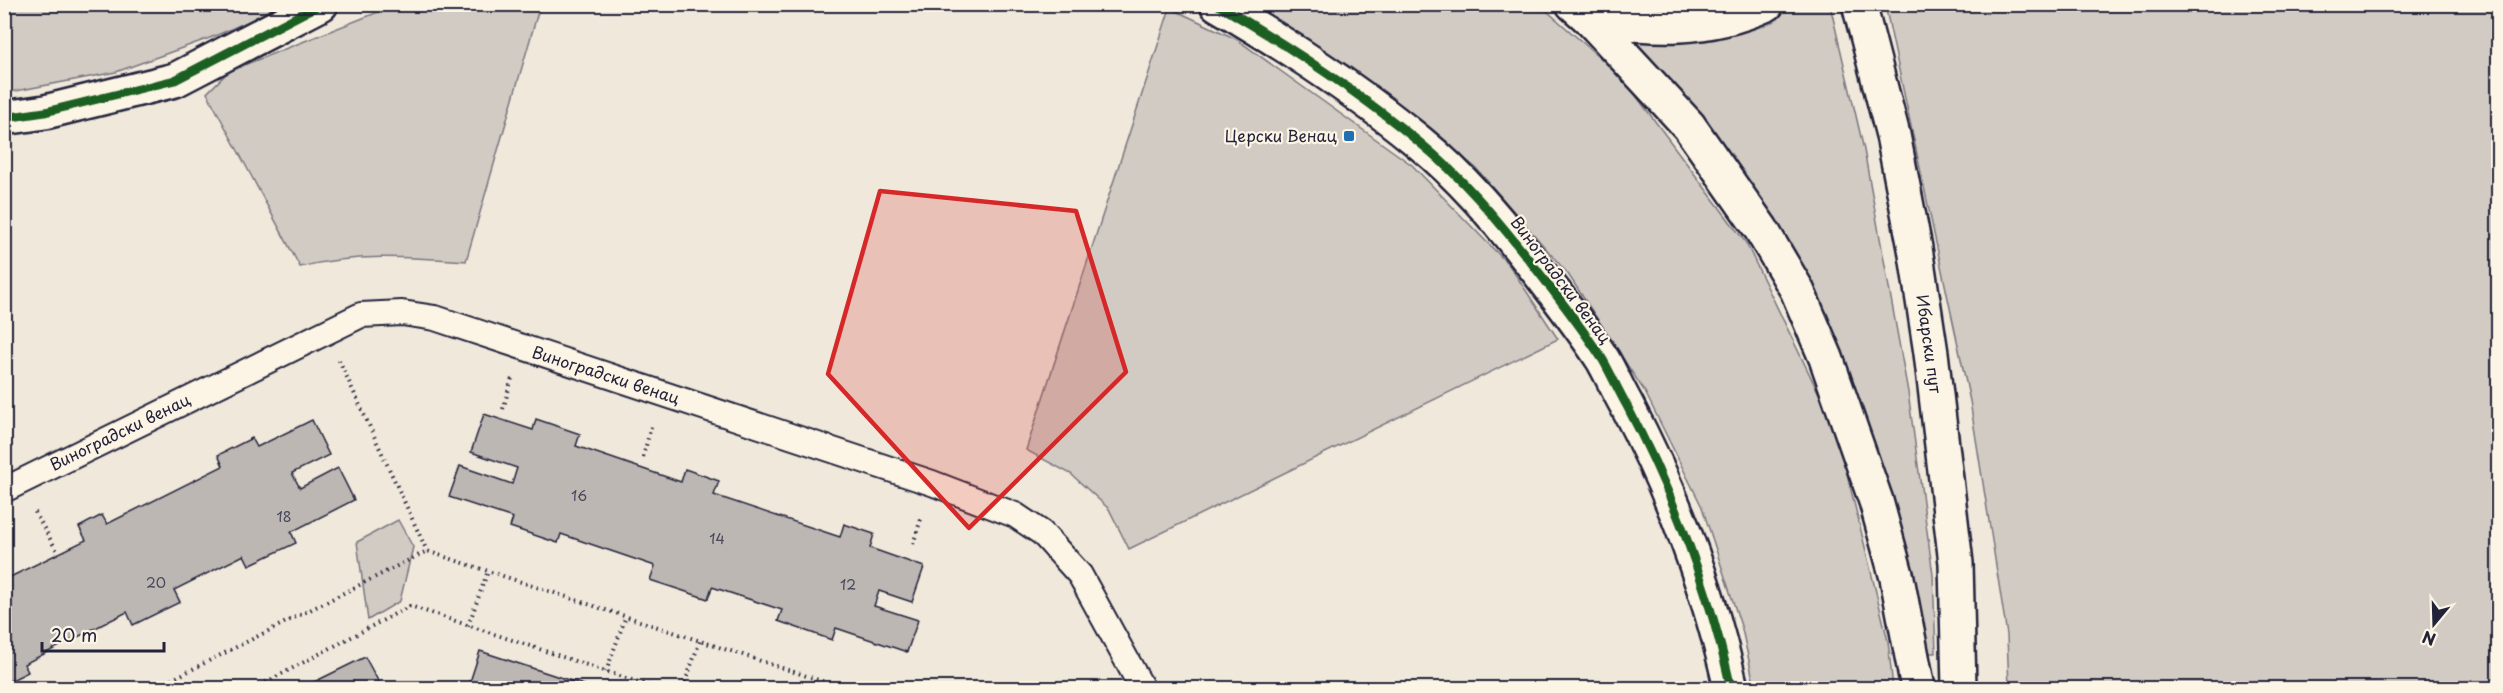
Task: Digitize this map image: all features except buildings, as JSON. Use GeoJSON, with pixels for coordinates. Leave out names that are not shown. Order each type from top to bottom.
{"type":"FeatureCollection","features":[{"type":"Feature","properties":{"kind":"main road"},"geometry":{"type":"LineString","coordinates":[[4,118],[45,112],[174,80],[321,4]]}},
{"type":"Feature","properties":{"kind":"main road","name":"Виноградски венац"},"geometry":{"type":"LineString","coordinates":[[1216,4],[1312,62],[1420,143],[1505,229],[1557,296],[1603,361],[1648,445],[1666,486],[1707,600],[1731,688]]}},
{"type":"Feature","properties":{"kind":"main road"},"geometry":{"type":"LineString","coordinates":[[1581,12],[1645,25],[1706,24],[1730,20],[1767,4]]}},
{"type":"Feature","properties":{"kind":"main road","name":"Ибарски пут"},"geometry":{"type":"LineString","coordinates":[[1859,4],[1893,135],[1915,248],[1931,353],[1956,563],[1959,688]]}},
{"type":"Feature","properties":{"kind":"main road"},"geometry":{"type":"LineString","coordinates":[[1581,12],[1689,126],[1761,229],[1797,290],[1826,358],[1876,501],[1897,578],[1918,688]]}},
{"type":"Feature","properties":{"kind":"lane","name":"Виноградски венац"},"geometry":{"type":"LineString","coordinates":[[11,486],[361,315],[402,313],[435,318],[932,483],[1015,515],[1042,533],[1080,574],[1142,688]]}},
{"type":"Feature","properties":{"kind":"path"},"geometry":{"type":"LineString","coordinates":[[327,332],[427,551]]}},
{"type":"Feature","properties":{"kind":"path"},"geometry":{"type":"LineString","coordinates":[[11,486],[57,551]]}},
{"type":"Feature","properties":{"kind":"path"},"geometry":{"type":"LineString","coordinates":[[155,688],[427,551],[843,688]]}},
{"type":"Feature","properties":{"kind":"path"},"geometry":{"type":"LineString","coordinates":[[468,626],[488,571]]}},
{"type":"Feature","properties":{"kind":"path"},"geometry":{"type":"LineString","coordinates":[[255,688],[410,606],[656,688]]}},
{"type":"Feature","properties":{"kind":"path"},"geometry":{"type":"LineString","coordinates":[[606,672],[626,616]]}},
{"type":"Feature","properties":{"kind":"path"},"geometry":{"type":"LineString","coordinates":[[683,688],[700,641]]}},
{"type":"Feature","properties":{"kind":"highlighted area"},"geometry":{"type":"Polygon","coordinates":[[[880,191],[1076,211],[1126,372],[969,528],[828,374],[880,191]]]}},
{"type":"Feature","properties":{"kind":"shaded area"},"geometry":{"type":"Polygon","coordinates":[[[5,5],[285,5],[215,36],[116,72],[5,93],[5,5]]]}},
{"type":"Feature","properties":{"kind":"shaded area"},"geometry":{"type":"Polygon","coordinates":[[[396,5],[540,5],[466,261],[403,257],[362,258],[300,267],[207,93],[229,71],[396,5]]]}},
{"type":"Feature","properties":{"kind":"shaded area"},"geometry":{"type":"Polygon","coordinates":[[[1248,5],[1540,5],[1622,77],[1746,243],[1836,429],[1888,641],[1893,688],[1755,688],[1742,629],[1702,507],[1645,392],[1568,274],[1476,168],[1349,66],[1248,5]]]}},
{"type":"Feature","properties":{"kind":"shaded area"},"geometry":{"type":"Polygon","coordinates":[[[1646,5],[1703,5],[1676,11],[1646,5]]]}},
{"type":"Feature","properties":{"kind":"shaded area"},"geometry":{"type":"Polygon","coordinates":[[[1789,5],[1830,5],[1864,150],[1908,392],[1933,575],[1936,653],[1922,653],[1862,424],[1625,36],[1754,20],[1789,5]]]}},
{"type":"Feature","properties":{"kind":"shaded area"},"geometry":{"type":"Polygon","coordinates":[[[1885,5],[2498,5],[2498,688],[2009,688],[2007,635],[1970,401],[1885,5]]]}},
{"type":"Feature","properties":{"kind":"shaded area"},"geometry":{"type":"Polygon","coordinates":[[[1170,8],[1236,39],[1412,165],[1509,265],[1558,339],[1129,549],[1109,509],[1071,474],[1026,450],[1170,8]]]}},
{"type":"Feature","properties":{"kind":"shaded area"},"geometry":{"type":"Polygon","coordinates":[[[398,520],[413,547],[400,601],[368,620],[357,542],[398,520]]]}},
{"type":"Feature","properties":{"kind":"cycle path"},"geometry":{"type":"LineString","coordinates":[[4,118],[45,112],[175,80],[321,4]]}},
{"type":"Feature","properties":{"kind":"cycle path"},"geometry":{"type":"LineString","coordinates":[[1217,4],[1346,86],[1434,155],[1491,214],[1568,310],[1603,360],[1659,472],[1701,579],[1731,688]]}},
{"type":"Feature","properties":{"kind":"place","name":"Церски Венац"},"geometry":{"type":"Point","coordinates":[1349,136]}}]}
